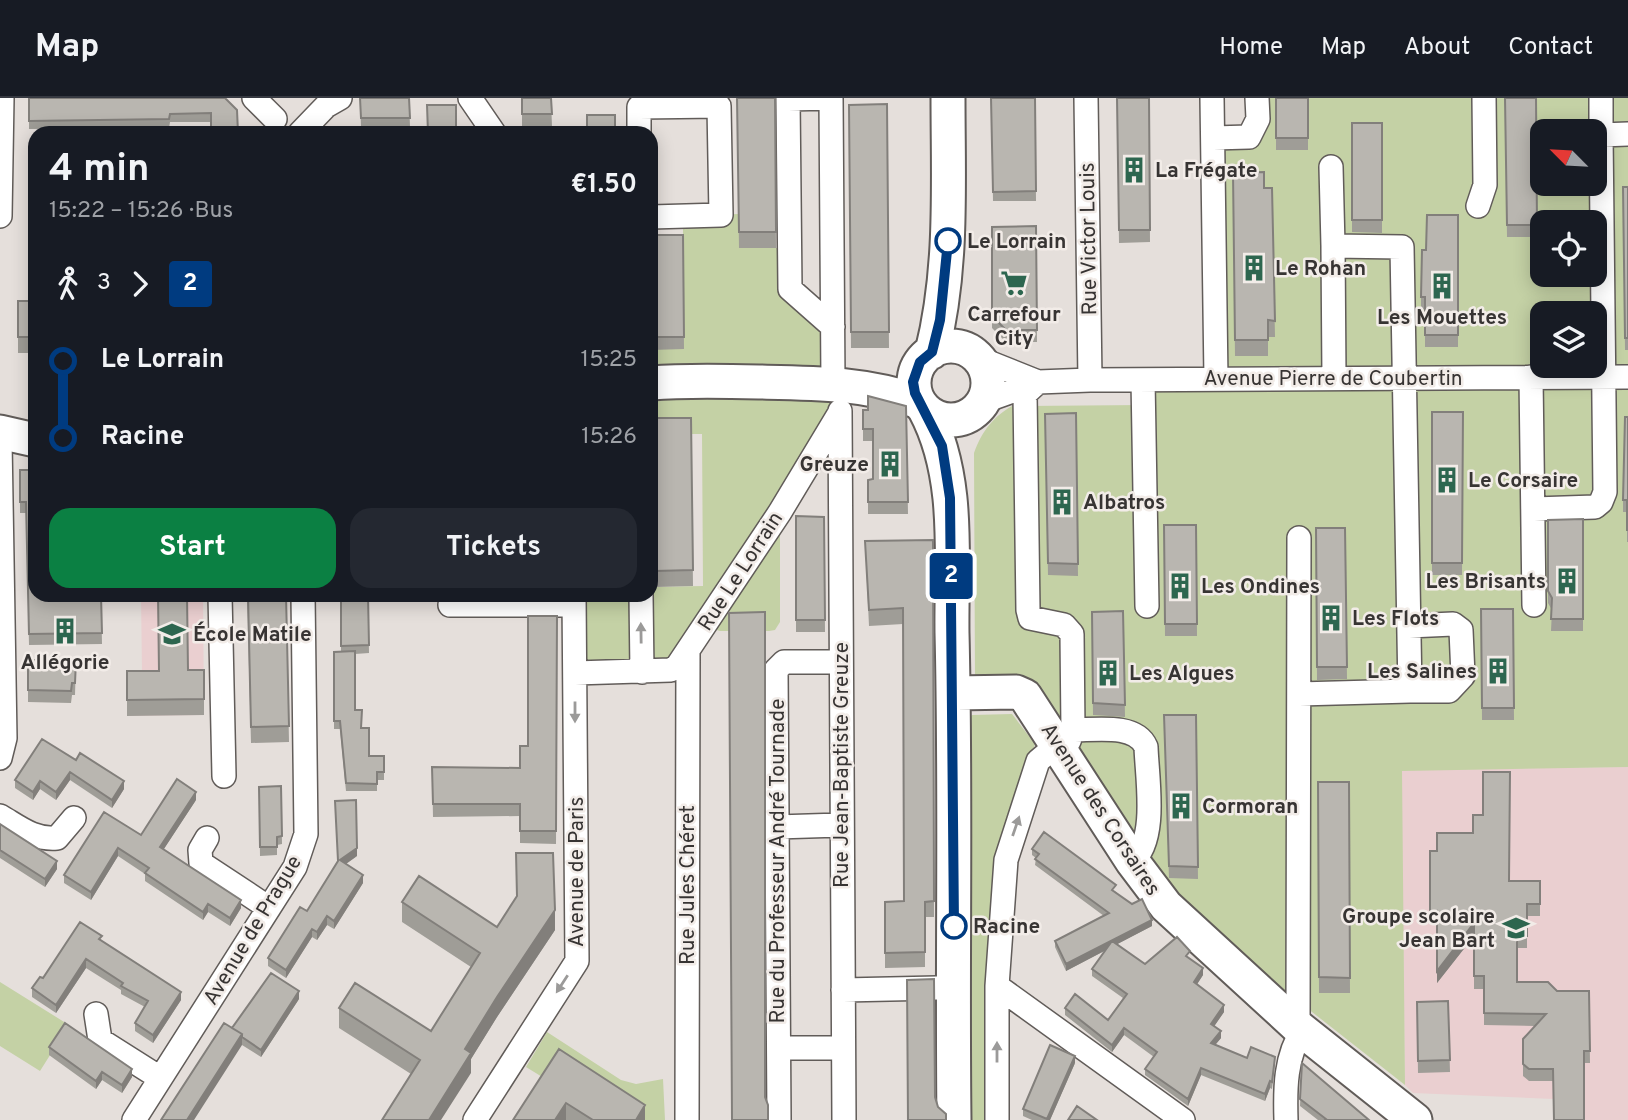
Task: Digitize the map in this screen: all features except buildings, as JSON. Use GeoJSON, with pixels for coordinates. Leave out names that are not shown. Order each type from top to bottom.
{"type":"FeatureCollection","features":[{"type":"Feature","properties":{"kind":"street"},"geometry":{"type":"LineString","coordinates":[[0,216],[2,98]]}},
{"type":"Feature","properties":{"kind":"street"},"geometry":{"type":"LineString","coordinates":[[254,98],[275,119]]}},
{"type":"Feature","properties":{"kind":"street"},"geometry":{"type":"LineString","coordinates":[[307,126],[326,106],[340,98]]}},
{"type":"Feature","properties":{"kind":"street"},"geometry":{"type":"LineString","coordinates":[[470,98],[489,126]]}},
{"type":"Feature","properties":{"kind":"street"},"geometry":{"type":"LineString","coordinates":[[833,98],[788,99],[790,289],[833,327]]}},
{"type":"Feature","properties":{"kind":"street","name":"Rue Jean-Baptiste Greuze"},"geometry":{"type":"LineString","coordinates":[[833,98],[833,327],[840,393],[840,825],[844,1120]]}},
{"type":"Feature","properties":{"kind":"street"},"geometry":{"type":"LineString","coordinates":[[948,98],[948,256],[955,322],[987,375],[978,407],[964,426],[958,445],[950,498]]}},
{"type":"Feature","properties":{"kind":"street","name":"Rue Victor Louis"},"geometry":{"type":"LineString","coordinates":[[1086,98],[1090,380]]}},
{"type":"Feature","properties":{"kind":"street"},"geometry":{"type":"LineString","coordinates":[[1212,98],[1216,379]]}},
{"type":"Feature","properties":{"kind":"street"},"geometry":{"type":"LineString","coordinates":[[1213,138],[1249,137],[1258,119],[1257,98]]}},
{"type":"Feature","properties":{"kind":"street"},"geometry":{"type":"LineString","coordinates":[[1478,206],[1485,185],[1484,98]]}},
{"type":"Feature","properties":{"kind":"street"},"geometry":{"type":"LineString","coordinates":[[1601,98],[1601,119]]}},
{"type":"Feature","properties":{"kind":"street"},"geometry":{"type":"LineString","coordinates":[[639,126],[639,107],[719,106],[721,215],[658,217]]}},
{"type":"Feature","properties":{"kind":"street"},"geometry":{"type":"LineString","coordinates":[[1607,135],[1628,134]]}},
{"type":"Feature","properties":{"kind":"street"},"geometry":{"type":"LineString","coordinates":[[1331,167],[1334,378]]}},
{"type":"Feature","properties":{"kind":"street"},"geometry":{"type":"LineString","coordinates":[[1602,196],[1603,301]]}},
{"type":"Feature","properties":{"kind":"street"},"geometry":{"type":"LineString","coordinates":[[1333,246],[1402,247],[1410,691]]}},
{"type":"Feature","properties":{"kind":"street"},"geometry":{"type":"LineString","coordinates":[[948,256],[940,320],[913,382],[942,446],[950,498],[954,692],[954,1120]]}},
{"type":"Feature","properties":{"kind":"street"},"geometry":{"type":"LineString","coordinates":[[840,393],[894,372],[948,346],[974,355]]}},
{"type":"Feature","properties":{"kind":"street","name":"Avenue Pierre de Coubertin"},"geometry":{"type":"LineString","coordinates":[[974,355],[1038,382]]}},
{"type":"Feature","properties":{"kind":"street","name":"Avenue Pierre de Coubertin"},"geometry":{"type":"LineString","coordinates":[[978,407],[1038,382],[1530,377]]}},
{"type":"Feature","properties":{"kind":"street","name":"Avenue Pierre de Coubertin"},"geometry":{"type":"LineString","coordinates":[[1607,377],[1628,377]]}},
{"type":"Feature","properties":{"kind":"street"},"geometry":{"type":"LineString","coordinates":[[1531,378],[1534,605]]}},
{"type":"Feature","properties":{"kind":"street"},"geometry":{"type":"LineString","coordinates":[[1534,509],[1595,507],[1601,502],[1605,492],[1604,378]]}},
{"type":"Feature","properties":{"kind":"street"},"geometry":{"type":"LineString","coordinates":[[1143,380],[1147,606]]}},
{"type":"Feature","properties":{"kind":"street"},"geometry":{"type":"LineString","coordinates":[[658,383],[701,381],[840,393],[895,393],[944,419],[954,420],[978,407]]}},
{"type":"Feature","properties":{"kind":"street"},"geometry":{"type":"LineString","coordinates":[[1038,382],[1025,394],[1030,618],[1065,625],[1072,634],[1063,742]]}},
{"type":"Feature","properties":{"kind":"street","name":"Rue Le Lorrain"},"geometry":{"type":"LineString","coordinates":[[575,673],[671,670],[688,651],[780,512],[840,393]]}},
{"type":"Feature","properties":{"kind":"street"},"geometry":{"type":"LineString","coordinates":[[0,432],[28,438]]}},
{"type":"Feature","properties":{"kind":"street"},"geometry":{"type":"LineString","coordinates":[[0,441],[5,738],[0,758]]}},
{"type":"Feature","properties":{"kind":"street"},"geometry":{"type":"LineString","coordinates":[[1286,1120],[1292,1049],[1301,1028],[1298,538]]}},
{"type":"Feature","properties":{"kind":"street"},"geometry":{"type":"LineString","coordinates":[[220,602],[224,776]]}},
{"type":"Feature","properties":{"kind":"street","name":"Avenue de Prague"},"geometry":{"type":"LineString","coordinates":[[134,1120],[295,867],[306,834],[303,602]]}},
{"type":"Feature","properties":{"kind":"street"},"geometry":{"type":"LineString","coordinates":[[450,605],[524,602]]}},
{"type":"Feature","properties":{"kind":"street","name":"Avenue de Paris"},"geometry":{"type":"LineString","coordinates":[[475,1120],[577,961],[574,602]]}},
{"type":"Feature","properties":{"kind":"street"},"geometry":{"type":"LineString","coordinates":[[641,602],[642,672]]}},
{"type":"Feature","properties":{"kind":"street"},"geometry":{"type":"LineString","coordinates":[[1298,694],[1449,691],[1463,676],[1461,630],[1453,624],[1409,626]]}},
{"type":"Feature","properties":{"kind":"street","name":"Rue Jules Chéret"},"geometry":{"type":"LineString","coordinates":[[687,1120],[688,651]]}},
{"type":"Feature","properties":{"kind":"street","name":"Rue du Professeur André Tournade"},"geometry":{"type":"LineString","coordinates":[[779,1120],[777,666],[784,662],[841,662]]}},
{"type":"Feature","properties":{"kind":"street","name":"Avenue des Corsaires"},"geometry":{"type":"LineString","coordinates":[[954,692],[1016,692],[1026,696],[1063,742],[1132,861],[1166,906],[1301,1028],[1415,1120]]}},
{"type":"Feature","properties":{"kind":"street"},"geometry":{"type":"LineString","coordinates":[[997,1120],[997,986],[1009,849],[1038,761],[1063,742],[1129,731],[1144,740],[1148,836],[1141,854],[1132,861]]}},
{"type":"Feature","properties":{"kind":"street"},"geometry":{"type":"LineString","coordinates":[[0,816],[33,836],[44,839],[57,838],[74,818]]}},
{"type":"Feature","properties":{"kind":"street"},"geometry":{"type":"LineString","coordinates":[[777,827],[840,825]]}},
{"type":"Feature","properties":{"kind":"street"},"geometry":{"type":"LineString","coordinates":[[207,838],[200,850],[201,863],[268,908]]}},
{"type":"Feature","properties":{"kind":"street"},"geometry":{"type":"LineString","coordinates":[[997,986],[1183,1120]]}},
{"type":"Feature","properties":{"kind":"street"},"geometry":{"type":"LineString","coordinates":[[842,990],[953,988]]}},
{"type":"Feature","properties":{"kind":"street"},"geometry":{"type":"LineString","coordinates":[[96,1014],[100,1040],[160,1078]]}},
{"type":"Feature","properties":{"kind":"street"},"geometry":{"type":"LineString","coordinates":[[779,1048],[843,1048]]}},
{"type":"Feature","properties":{"kind":"shaded area","name":"École Matile"},"geometry":{"type":"Polygon","coordinates":[[[141,602],[203,602],[204,715],[127,716],[127,674],[142,673],[141,602]]]}},
{"type":"Feature","properties":{"kind":"shaded area","name":"Groupe scolaire Jean Bart"},"geometry":{"type":"Polygon","coordinates":[[[1628,767],[1628,1120],[1554,1120],[1553,1099],[1413,1093],[1405,1085],[1401,770],[1628,767]]]}},
{"type":"Feature","properties":{"kind":"green space"},"geometry":{"type":"Polygon","coordinates":[[[1257,98],[1628,98],[1628,767],[1402,771],[1405,1085],[1237,953],[1202,922],[1117,816],[1043,693],[1025,681],[975,678],[974,453],[990,424],[1016,404],[1143,405],[1143,390],[1214,390],[1213,138],[1249,137],[1257,98]]]}},
{"type":"Feature","properties":{"kind":"green space"},"geometry":{"type":"Polygon","coordinates":[[[739,214],[739,248],[790,248],[790,289],[833,327],[846,384],[780,512],[780,622],[775,630],[720,631],[704,626],[678,665],[575,673],[574,602],[658,602],[658,587],[703,586],[702,434],[658,434],[658,327],[683,247],[683,216],[739,214]]]}},
{"type":"Feature","properties":{"kind":"green space"},"geometry":{"type":"Polygon","coordinates":[[[1012,714],[1035,744],[1000,856],[991,1120],[967,1120],[966,721],[972,715],[1012,714]]]}},
{"type":"Feature","properties":{"kind":"green space"},"geometry":{"type":"Polygon","coordinates":[[[0,982],[69,1025],[40,1071],[0,1046],[0,982]]]}},
{"type":"Feature","properties":{"kind":"green space"},"geometry":{"type":"Polygon","coordinates":[[[547,1032],[621,1080],[636,1084],[663,1079],[665,1120],[632,1120],[552,1083],[526,1067],[547,1032]]]}},
{"type":"Feature","properties":{"kind":"bus line","name":"2"},"geometry":{"type":"LineString","coordinates":[[948,241],[940,320],[932,352],[920,362],[913,382],[919,402],[926,410],[942,446],[950,498],[954,692],[954,926]]}},
{"type":"Feature","properties":{"kind":"place","name":"La Frégate"},"geometry":{"type":"Point","coordinates":[1134,170]}},
{"type":"Feature","properties":{"kind":"place","name":"Le Lorrain"},"geometry":{"type":"Point","coordinates":[948,241]}},
{"type":"Feature","properties":{"kind":"place","name":"Le Rohan"},"geometry":{"type":"Point","coordinates":[1254,268]}},
{"type":"Feature","properties":{"kind":"place","name":"Carrefour City"},"geometry":{"type":"Point","coordinates":[1014,283]}},
{"type":"Feature","properties":{"kind":"place","name":"Les Mouettes"},"geometry":{"type":"Point","coordinates":[1442,286]}},
{"type":"Feature","properties":{"kind":"place","name":"Greuze"},"geometry":{"type":"Point","coordinates":[890,464]}},
{"type":"Feature","properties":{"kind":"place","name":"Le Corsaire"},"geometry":{"type":"Point","coordinates":[1447,480]}},
{"type":"Feature","properties":{"kind":"place","name":"Albatros"},"geometry":{"type":"Point","coordinates":[1062,502]}},
{"type":"Feature","properties":{"kind":"place","name":"Les Brisants"},"geometry":{"type":"Point","coordinates":[1567,581]}},
{"type":"Feature","properties":{"kind":"place","name":"Les Ondines"},"geometry":{"type":"Point","coordinates":[1180,586]}},
{"type":"Feature","properties":{"kind":"place","name":"Les Flots"},"geometry":{"type":"Point","coordinates":[1331,618]}},
{"type":"Feature","properties":{"kind":"place","name":"Allégorie"},"geometry":{"type":"Point","coordinates":[65,631]}},
{"type":"Feature","properties":{"kind":"place","name":"École Matile"},"geometry":{"type":"Point","coordinates":[172,634]}},
{"type":"Feature","properties":{"kind":"place","name":"Les Salines"},"geometry":{"type":"Point","coordinates":[1498,671]}},
{"type":"Feature","properties":{"kind":"place","name":"Les Algues"},"geometry":{"type":"Point","coordinates":[1108,673]}},
{"type":"Feature","properties":{"kind":"place","name":"Cormoran"},"geometry":{"type":"Point","coordinates":[1181,806]}},
{"type":"Feature","properties":{"kind":"place","name":"Racine"},"geometry":{"type":"Point","coordinates":[954,926]}},
{"type":"Feature","properties":{"kind":"place","name":"Groupe scolaire Jean Bart"},"geometry":{"type":"Point","coordinates":[1516,928]}}]}
